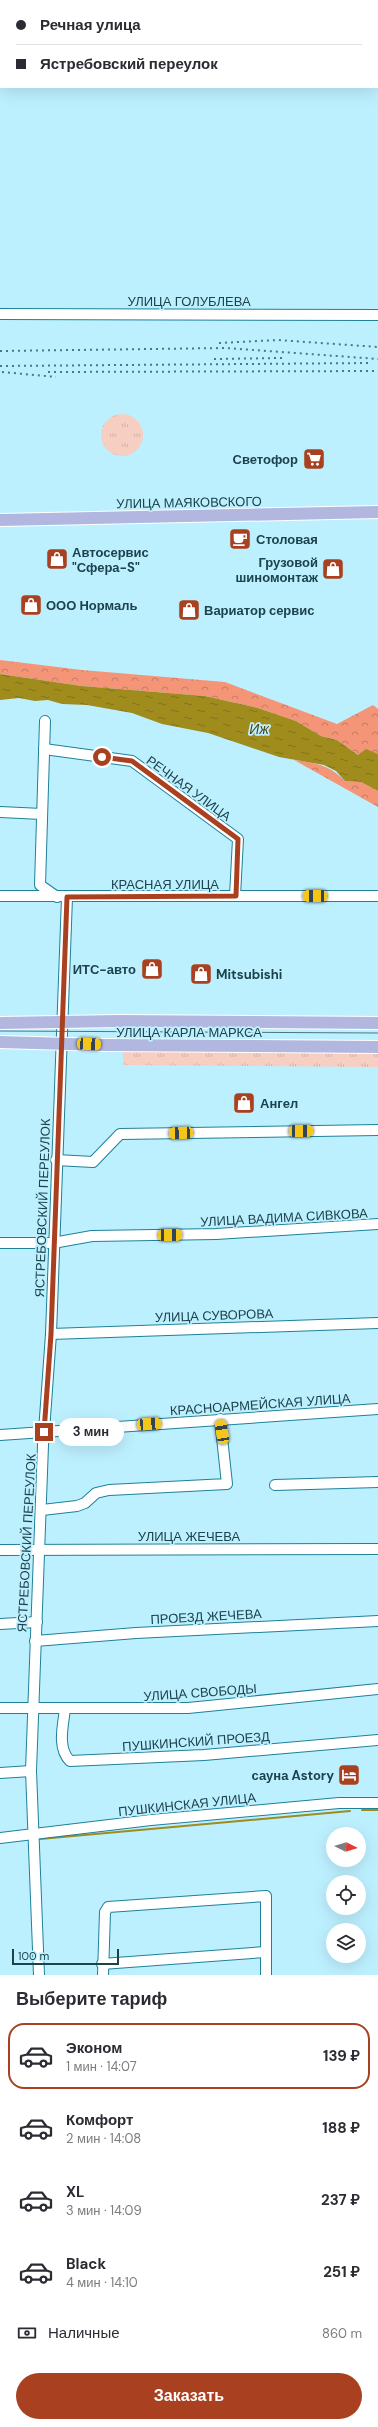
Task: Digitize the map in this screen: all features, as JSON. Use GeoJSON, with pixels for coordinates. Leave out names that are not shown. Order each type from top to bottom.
{"type":"FeatureCollection","features":[{"type":"Feature","properties":{"kind":"main road","name":"УЛИЦА МАЯКОВСКОГО"},"geometry":{"type":"LineString","coordinates":[[0,520],[378,512]]}},
{"type":"Feature","properties":{"kind":"main road","name":"УЛИЦА КАРЛА МАРКСА"},"geometry":{"type":"LineString","coordinates":[[0,1023],[378,1023]]}},
{"type":"Feature","properties":{"kind":"main road","name":"УЛИЦА КАРЛА МАРКСА"},"geometry":{"type":"LineString","coordinates":[[0,1042],[378,1047]]}},
{"type":"Feature","properties":{"kind":"street","name":"УЛИЦА ГОЛУБЛЕВА"},"geometry":{"type":"LineString","coordinates":[[0,314],[378,315]]}},
{"type":"Feature","properties":{"kind":"street"},"geometry":{"type":"LineString","coordinates":[[45,721],[40,885],[62,897]]}},
{"type":"Feature","properties":{"kind":"street","name":"РЕЧНАЯ УЛИЦА"},"geometry":{"type":"LineString","coordinates":[[44,749],[132,761],[238,839],[236,896]]}},
{"type":"Feature","properties":{"kind":"street"},"geometry":{"type":"LineString","coordinates":[[0,812],[42,814]]}},
{"type":"Feature","properties":{"kind":"street","name":"КРАСНАЯ УЛИЦА"},"geometry":{"type":"LineString","coordinates":[[0,896],[378,896]]}},
{"type":"Feature","properties":{"kind":"street","name":"ЯСТРЕБОВСКИЙ ПЕРЕУЛОК"},"geometry":{"type":"LineString","coordinates":[[40,1975],[31,1772],[35,1641],[42,1510],[44,1432],[51,1334],[56,1160],[63,1022],[62,897]]}},
{"type":"Feature","properties":{"kind":"street"},"geometry":{"type":"LineString","coordinates":[[56,1160],[93,1162],[120,1134],[378,1130]]}},
{"type":"Feature","properties":{"kind":"street","name":"УЛИЦА ВАДИМА СИВКОВА"},"geometry":{"type":"LineString","coordinates":[[0,1243],[53,1243],[92,1236],[216,1234],[378,1224]]}},
{"type":"Feature","properties":{"kind":"street","name":"УЛИЦА СУВОРОВА"},"geometry":{"type":"LineString","coordinates":[[51,1334],[378,1323]]}},
{"type":"Feature","properties":{"kind":"street","name":"КРАСНОАРМЕЙСКАЯ УЛИЦА"},"geometry":{"type":"LineString","coordinates":[[0,1435],[378,1409]]}},
{"type":"Feature","properties":{"kind":"street"},"geometry":{"type":"LineString","coordinates":[[42,1510],[77,1506],[85,1502],[96,1493],[109,1490],[227,1484],[220,1419]]}},
{"type":"Feature","properties":{"kind":"street"},"geometry":{"type":"LineString","coordinates":[[275,1485],[378,1482]]}},
{"type":"Feature","properties":{"kind":"street","name":"УЛИЦА ЖЕЧЕВА"},"geometry":{"type":"LineString","coordinates":[[0,1550],[378,1549]]}},
{"type":"Feature","properties":{"kind":"street","name":"ПРОЕЗД ЖЕЧЕВА"},"geometry":{"type":"LineString","coordinates":[[35,1641],[136,1633],[378,1621]]}},
{"type":"Feature","properties":{"kind":"street"},"geometry":{"type":"LineString","coordinates":[[0,1624],[37,1622]]}},
{"type":"Feature","properties":{"kind":"street","name":"УЛИЦА СВОБОДЫ"},"geometry":{"type":"LineString","coordinates":[[0,1708],[188,1708],[378,1689]]}},
{"type":"Feature","properties":{"kind":"street","name":"ПУШКИНСКИЙ ПРОЕЗД"},"geometry":{"type":"LineString","coordinates":[[64,1709],[62,1746],[65,1756],[70,1761],[204,1755],[378,1740]]}},
{"type":"Feature","properties":{"kind":"street"},"geometry":{"type":"LineString","coordinates":[[0,1773],[31,1772]]}},
{"type":"Feature","properties":{"kind":"street","name":"ПУШКИНСКАЯ УЛИЦА"},"geometry":{"type":"LineString","coordinates":[[0,1838],[323,1804],[378,1803]]}},
{"type":"Feature","properties":{"kind":"street"},"geometry":{"type":"LineString","coordinates":[[103,1975],[102,1964],[105,1912],[108,1907],[266,1896],[266,1975]]}},
{"type":"Feature","properties":{"kind":"street"},"geometry":{"type":"LineString","coordinates":[[102,1964],[265,1952]]}},
{"type":"Feature","properties":{"kind":"green space"},"geometry":{"type":"Polygon","coordinates":[[[118,414],[126,414],[134,417],[140,423],[143,435],[140,447],[134,453],[126,456],[118,456],[110,453],[104,447],[101,439],[101,431],[104,423],[110,417],[118,414]]]}},
{"type":"Feature","properties":{"kind":"green space"},"geometry":{"type":"Polygon","coordinates":[[[0,660],[82,670],[225,682],[337,724],[373,705],[378,709],[378,754],[366,750],[358,755],[337,740],[321,736],[296,721],[258,708],[205,696],[82,686],[0,674],[0,660]]]}},
{"type":"Feature","properties":{"kind":"green space"},"geometry":{"type":"Polygon","coordinates":[[[294,760],[309,762],[328,768],[334,771],[345,781],[361,782],[378,791],[378,807],[294,760]]]}},
{"type":"Feature","properties":{"kind":"green space"},"geometry":{"type":"Polygon","coordinates":[[[123,1050],[378,1052],[378,1067],[123,1065],[123,1050]]]}},
{"type":"Feature","properties":{"kind":"water","name":"Иж"},"geometry":{"type":"Polygon","coordinates":[[[0,674],[82,686],[205,696],[258,708],[296,721],[321,736],[337,740],[358,755],[366,749],[378,754],[378,791],[361,782],[345,781],[336,771],[324,765],[279,757],[208,733],[162,724],[132,713],[87,705],[62,704],[48,700],[35,701],[19,698],[0,700],[0,674]]]}},
{"type":"Feature","properties":{"kind":"waterway"},"geometry":{"type":"LineString","coordinates":[[362,1810],[378,1810]]}},
{"type":"Feature","properties":{"kind":"waterway"},"geometry":{"type":"LineString","coordinates":[[40,1839],[350,1811]]}},
{"type":"Feature","properties":{"kind":"tram line"},"geometry":{"type":"LineString","coordinates":[[0,1031],[378,1033]]}},
{"type":"Feature","properties":{"kind":"railway"},"geometry":{"type":"LineString","coordinates":[[219,343],[278,340],[378,347]]}},
{"type":"Feature","properties":{"kind":"railway"},"geometry":{"type":"LineString","coordinates":[[0,351],[226,348],[378,359]]}},
{"type":"Feature","properties":{"kind":"railway"},"geometry":{"type":"LineString","coordinates":[[214,359],[282,358]]}},
{"type":"Feature","properties":{"kind":"railway"},"geometry":{"type":"LineString","coordinates":[[0,366],[370,363]]}},
{"type":"Feature","properties":{"kind":"railway"},"geometry":{"type":"LineString","coordinates":[[48,372],[378,371]]}},
{"type":"Feature","properties":{"kind":"railway"},"geometry":{"type":"LineString","coordinates":[[2,372],[56,377]]}},
{"type":"Feature","properties":{"kind":"place","name":"Светофор"},"geometry":{"type":"Point","coordinates":[314,459]}},
{"type":"Feature","properties":{"kind":"place","name":"Столовая"},"geometry":{"type":"Point","coordinates":[240,539]}},
{"type":"Feature","properties":{"kind":"place","name":"Автосервис \"Сфера-S\""},"geometry":{"type":"Point","coordinates":[57,559]}},
{"type":"Feature","properties":{"kind":"place","name":"Грузовой шиномонтаж"},"geometry":{"type":"Point","coordinates":[333,569]}},
{"type":"Feature","properties":{"kind":"place","name":"ООО Нормаль"},"geometry":{"type":"Point","coordinates":[31,605]}},
{"type":"Feature","properties":{"kind":"place","name":"Вариатор сервис"},"geometry":{"type":"Point","coordinates":[189,610]}},
{"type":"Feature","properties":{"kind":"place","name":"ИТС-авто"},"geometry":{"type":"Point","coordinates":[152,969]}},
{"type":"Feature","properties":{"kind":"place","name":"Mitsubishi"},"geometry":{"type":"Point","coordinates":[201,974]}},
{"type":"Feature","properties":{"kind":"place","name":"Ангел"},"geometry":{"type":"Point","coordinates":[244,1103]}},
{"type":"Feature","properties":{"kind":"place","name":"сауна Astory"},"geometry":{"type":"Point","coordinates":[349,1775]}},
{"type":"Feature","properties":{"kind":"route"},"geometry":{"type":"LineString","coordinates":[[44,1432],[51,1334],[67,897],[236,896],[238,839],[132,761],[102,757]]}}]}
